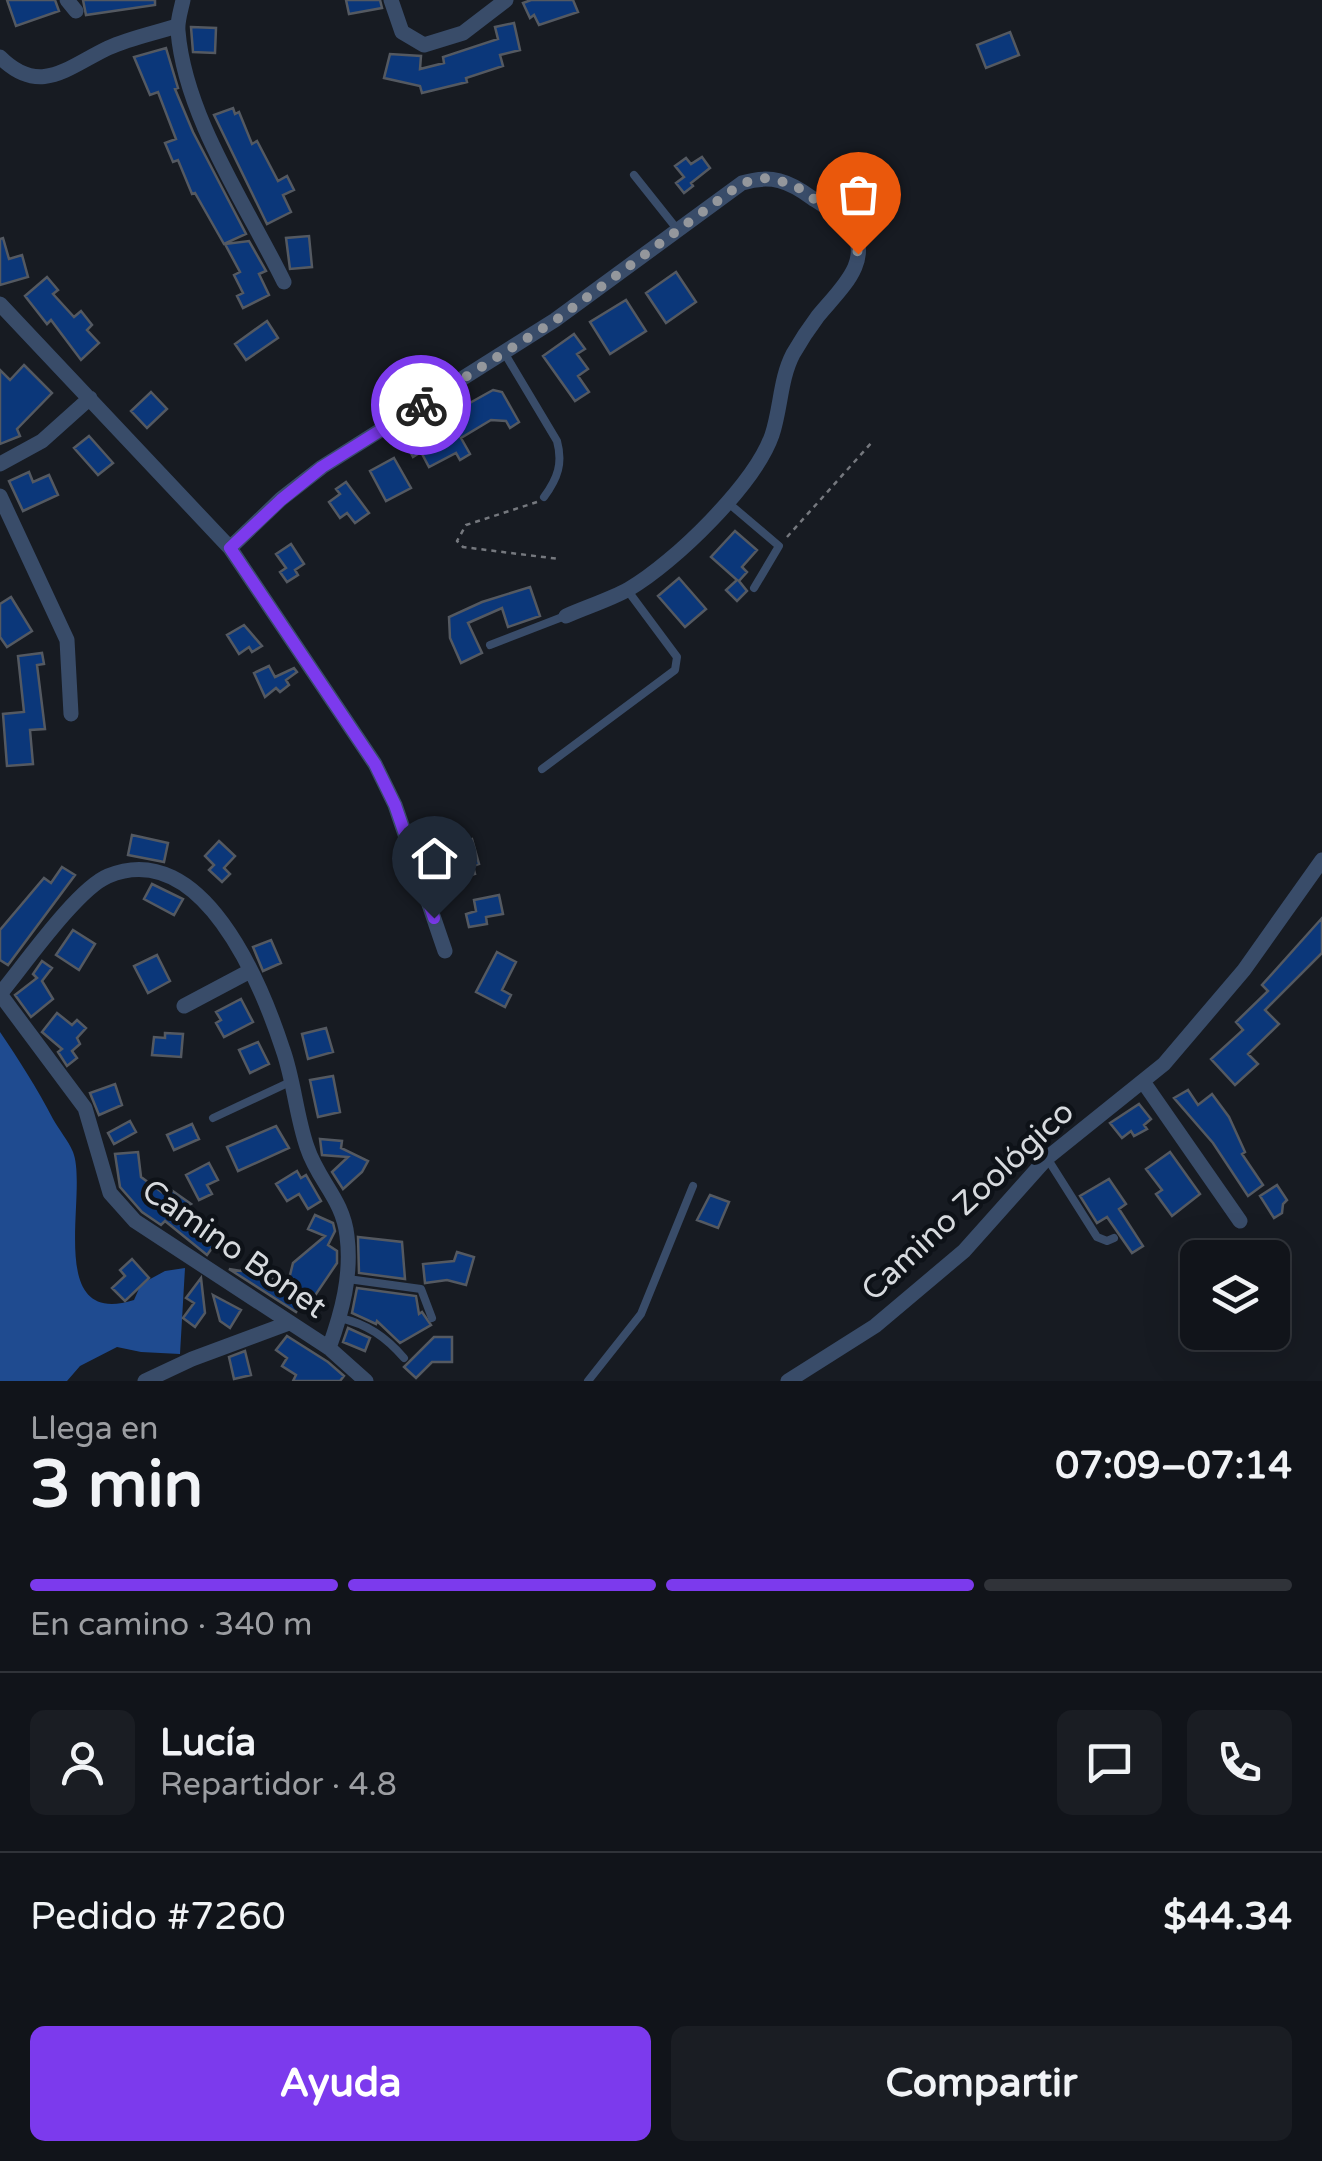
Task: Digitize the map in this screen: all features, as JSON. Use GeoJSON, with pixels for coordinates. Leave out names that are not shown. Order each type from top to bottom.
{"type":"FeatureCollection","features":[{"type":"Feature","properties":{"kind":"street"},"geometry":{"type":"LineString","coordinates":[[183,0],[178,26],[188,84],[284,282]]}},
{"type":"Feature","properties":{"kind":"street"},"geometry":{"type":"LineString","coordinates":[[391,0],[402,32],[424,45],[463,33],[506,0]]}},
{"type":"Feature","properties":{"kind":"street"},"geometry":{"type":"LineString","coordinates":[[0,58],[12,70],[40,77],[59,76],[110,47],[178,26]]}},
{"type":"Feature","properties":{"kind":"street"},"geometry":{"type":"LineString","coordinates":[[230,548],[322,467],[556,320],[742,183],[756,178],[793,184],[846,222],[858,245],[857,266],[804,334],[790,360],[772,434],[764,451],[726,502],[659,568],[627,590],[566,616]]}},
{"type":"Feature","properties":{"kind":"street"},"geometry":{"type":"LineString","coordinates":[[0,304],[230,548],[375,764],[395,805],[445,951]]}},
{"type":"Feature","properties":{"kind":"street"},"geometry":{"type":"LineString","coordinates":[[0,464],[42,441],[90,398]]}},
{"type":"Feature","properties":{"kind":"street"},"geometry":{"type":"LineString","coordinates":[[0,496],[68,640],[72,714]]}},
{"type":"Feature","properties":{"kind":"street","name":"Camino Zoológico"},"geometry":{"type":"LineString","coordinates":[[788,1381],[875,1326],[964,1251],[1048,1158],[1144,1083],[1194,1032],[1244,970],[1322,860]]}},
{"type":"Feature","properties":{"kind":"street"},"geometry":{"type":"LineString","coordinates":[[0,994],[88,890],[107,877],[145,870],[164,875],[194,891],[222,921],[250,972],[284,1054],[308,1150],[341,1205],[349,1252],[348,1279],[329,1348]]}},
{"type":"Feature","properties":{"kind":"street"},"geometry":{"type":"LineString","coordinates":[[184,1006],[250,972]]}},
{"type":"Feature","properties":{"kind":"street","name":"Camino Bonet"},"geometry":{"type":"LineString","coordinates":[[0,994],[85,1108],[110,1193],[120,1206],[135,1221],[329,1348],[366,1381]]}},
{"type":"Feature","properties":{"kind":"street"},"geometry":{"type":"LineString","coordinates":[[1144,1083],[1240,1221]]}},
{"type":"Feature","properties":{"kind":"street"},"geometry":{"type":"LineString","coordinates":[[145,1381],[289,1323]]}},
{"type":"Feature","properties":{"kind":"lane"},"geometry":{"type":"LineString","coordinates":[[634,175],[677,229]]}},
{"type":"Feature","properties":{"kind":"lane"},"geometry":{"type":"LineString","coordinates":[[504,354],[557,440],[560,468],[544,497]]}},
{"type":"Feature","properties":{"kind":"lane"},"geometry":{"type":"LineString","coordinates":[[726,502],[779,546],[754,588]]}},
{"type":"Feature","properties":{"kind":"lane"},"geometry":{"type":"LineString","coordinates":[[542,769],[675,670],[677,657],[627,590]]}},
{"type":"Feature","properties":{"kind":"lane"},"geometry":{"type":"LineString","coordinates":[[490,645],[566,616]]}},
{"type":"Feature","properties":{"kind":"lane"},"geometry":{"type":"LineString","coordinates":[[213,1118],[290,1081]]}},
{"type":"Feature","properties":{"kind":"lane"},"geometry":{"type":"LineString","coordinates":[[1048,1158],[1097,1237],[1108,1241],[1114,1238]]}},
{"type":"Feature","properties":{"kind":"lane"},"geometry":{"type":"LineString","coordinates":[[588,1381],[641,1314],[693,1186]]}},
{"type":"Feature","properties":{"kind":"lane"},"geometry":{"type":"LineString","coordinates":[[348,1279],[421,1289],[432,1318]]}},
{"type":"Feature","properties":{"kind":"lane"},"geometry":{"type":"LineString","coordinates":[[340,1318],[385,1338],[404,1358]]}},
{"type":"Feature","properties":{"kind":"path"},"geometry":{"type":"LineString","coordinates":[[779,546],[873,441]]}},
{"type":"Feature","properties":{"kind":"path"},"geometry":{"type":"LineString","coordinates":[[544,497],[466,525],[457,541],[463,547],[559,559]]}},
{"type":"Feature","properties":{"kind":"shaded area"},"geometry":{"type":"Polygon","coordinates":[[[0,1032],[73,1152],[75,1252],[79,1276],[88,1295],[106,1304],[134,1300],[141,1284],[165,1271],[185,1268],[180,1354],[117,1347],[80,1366],[67,1381],[0,1381],[0,1032]]]}},
{"type":"Feature","properties":{"kind":"building"},"geometry":{"type":"Polygon","coordinates":[[[7,0],[55,0],[59,11],[16,26],[7,0]]]}},
{"type":"Feature","properties":{"kind":"building"},"geometry":{"type":"Polygon","coordinates":[[[83,0],[155,0],[155,5],[86,15],[83,0]]]}},
{"type":"Feature","properties":{"kind":"building"},"geometry":{"type":"Polygon","coordinates":[[[346,0],[380,0],[382,8],[349,14],[346,0]]]}},
{"type":"Feature","properties":{"kind":"building"},"geometry":{"type":"Polygon","coordinates":[[[573,0],[578,12],[539,25],[534,15],[530,18],[523,3],[573,0]]]}},
{"type":"Feature","properties":{"kind":"building"},"geometry":{"type":"Polygon","coordinates":[[[514,23],[520,50],[500,55],[503,66],[466,78],[467,82],[422,93],[420,86],[384,78],[390,54],[421,56],[420,69],[444,63],[443,57],[498,39],[495,27],[514,23]]]}},
{"type":"Feature","properties":{"kind":"building"},"geometry":{"type":"Polygon","coordinates":[[[191,27],[216,28],[215,53],[193,52],[191,27]]]}},
{"type":"Feature","properties":{"kind":"building"},"geometry":{"type":"Polygon","coordinates":[[[1010,32],[1019,55],[986,68],[977,45],[1010,32]]]}},
{"type":"Feature","properties":{"kind":"building"},"geometry":{"type":"Polygon","coordinates":[[[166,48],[178,88],[175,89],[193,132],[246,234],[224,244],[195,193],[192,194],[178,160],[173,162],[165,143],[176,139],[158,92],[150,95],[134,57],[166,48]]]}},
{"type":"Feature","properties":{"kind":"building"},"geometry":{"type":"Polygon","coordinates":[[[233,108],[235,114],[239,112],[252,144],[257,141],[278,181],[287,176],[294,190],[283,195],[291,212],[267,224],[214,115],[233,108]]]}},
{"type":"Feature","properties":{"kind":"building"},"geometry":{"type":"Polygon","coordinates":[[[702,157],[710,168],[684,193],[676,183],[684,177],[675,166],[686,158],[691,164],[702,157]]]}},
{"type":"Feature","properties":{"kind":"building"},"geometry":{"type":"Polygon","coordinates":[[[309,236],[312,267],[290,269],[286,238],[309,236]]]}},
{"type":"Feature","properties":{"kind":"building"},"geometry":{"type":"Polygon","coordinates":[[[3,238],[9,259],[22,255],[28,277],[0,285],[0,239],[3,238]]]}},
{"type":"Feature","properties":{"kind":"building"},"geometry":{"type":"Polygon","coordinates":[[[249,241],[266,271],[259,274],[269,295],[243,308],[237,296],[243,293],[234,275],[240,272],[225,244],[249,241]]]}},
{"type":"Feature","properties":{"kind":"building"},"geometry":{"type":"Polygon","coordinates":[[[676,272],[696,302],[666,323],[646,293],[676,272]]]}},
{"type":"Feature","properties":{"kind":"building"},"geometry":{"type":"Polygon","coordinates":[[[47,277],[58,290],[53,294],[74,317],[81,311],[92,325],[87,330],[99,343],[81,360],[51,320],[47,324],[25,296],[47,277]]]}},
{"type":"Feature","properties":{"kind":"building"},"geometry":{"type":"Polygon","coordinates":[[[626,300],[646,331],[610,354],[590,322],[626,300]]]}},
{"type":"Feature","properties":{"kind":"building"},"geometry":{"type":"Polygon","coordinates":[[[267,321],[278,338],[246,360],[235,344],[267,321]]]}},
{"type":"Feature","properties":{"kind":"building"},"geometry":{"type":"Polygon","coordinates":[[[574,334],[585,349],[577,354],[588,369],[578,376],[589,392],[575,401],[543,356],[574,334]]]}},
{"type":"Feature","properties":{"kind":"building"},"geometry":{"type":"Polygon","coordinates":[[[24,365],[52,393],[17,429],[20,436],[0,444],[0,370],[10,380],[24,365]]]}},
{"type":"Feature","properties":{"kind":"building"},"geometry":{"type":"Polygon","coordinates":[[[493,390],[502,392],[519,422],[510,428],[506,421],[491,420],[461,438],[470,454],[460,460],[456,453],[429,467],[421,452],[413,457],[404,440],[417,433],[423,443],[440,434],[434,423],[493,390]]]}},
{"type":"Feature","properties":{"kind":"building"},"geometry":{"type":"Polygon","coordinates":[[[151,392],[167,409],[147,428],[131,411],[151,392]]]}},
{"type":"Feature","properties":{"kind":"building"},"geometry":{"type":"Polygon","coordinates":[[[89,436],[113,463],[98,475],[74,448],[89,436]]]}},
{"type":"Feature","properties":{"kind":"building"},"geometry":{"type":"Polygon","coordinates":[[[394,458],[411,488],[386,501],[370,471],[394,458]]]}},
{"type":"Feature","properties":{"kind":"building"},"geometry":{"type":"Polygon","coordinates":[[[29,472],[33,482],[49,475],[58,495],[23,511],[9,481],[29,472]]]}},
{"type":"Feature","properties":{"kind":"building"},"geometry":{"type":"Polygon","coordinates":[[[346,482],[369,513],[355,523],[347,513],[340,518],[329,502],[340,494],[336,489],[346,482]]]}},
{"type":"Feature","properties":{"kind":"building"},"geometry":{"type":"Polygon","coordinates":[[[735,531],[757,550],[742,567],[747,572],[739,581],[747,591],[737,601],[726,590],[737,580],[711,557],[735,531]]]}},
{"type":"Feature","properties":{"kind":"building"},"geometry":{"type":"Polygon","coordinates":[[[291,544],[304,564],[295,570],[298,575],[287,582],[280,572],[286,568],[276,554],[291,544]]]}},
{"type":"Feature","properties":{"kind":"building"},"geometry":{"type":"Polygon","coordinates":[[[679,578],[706,609],[685,627],[658,596],[679,578]]]}},
{"type":"Feature","properties":{"kind":"building"},"geometry":{"type":"Polygon","coordinates":[[[530,587],[540,616],[508,627],[502,608],[468,623],[482,653],[461,663],[450,638],[449,617],[530,587]]]}},
{"type":"Feature","properties":{"kind":"building"},"geometry":{"type":"Polygon","coordinates":[[[11,597],[32,631],[7,647],[0,637],[0,604],[11,597]]]}},
{"type":"Feature","properties":{"kind":"building"},"geometry":{"type":"Polygon","coordinates":[[[244,625],[262,646],[252,652],[249,647],[239,654],[227,635],[244,625]]]}},
{"type":"Feature","properties":{"kind":"building"},"geometry":{"type":"Polygon","coordinates":[[[42,653],[44,664],[37,665],[45,729],[30,730],[33,764],[7,766],[3,714],[24,712],[18,656],[42,653]]]}},
{"type":"Feature","properties":{"kind":"building"},"geometry":{"type":"Polygon","coordinates":[[[269,666],[275,677],[294,668],[297,672],[286,680],[289,685],[280,692],[276,688],[265,697],[254,673],[269,666]]]}},
{"type":"Feature","properties":{"kind":"building"},"geometry":{"type":"Polygon","coordinates":[[[132,835],[168,843],[164,862],[128,855],[132,835]]]}},
{"type":"Feature","properties":{"kind":"building"},"geometry":{"type":"Polygon","coordinates":[[[472,839],[479,864],[473,866],[475,874],[458,879],[448,846],[472,839]]]}},
{"type":"Feature","properties":{"kind":"building"},"geometry":{"type":"Polygon","coordinates":[[[219,841],[235,856],[224,868],[230,874],[222,882],[209,870],[214,865],[205,856],[219,841]]]}},
{"type":"Feature","properties":{"kind":"building"},"geometry":{"type":"Polygon","coordinates":[[[62,867],[75,875],[8,965],[0,960],[0,930],[44,878],[51,883],[62,867]]]}},
{"type":"Feature","properties":{"kind":"building"},"geometry":{"type":"Polygon","coordinates":[[[152,884],[183,899],[174,915],[144,899],[152,884]]]}},
{"type":"Feature","properties":{"kind":"building"},"geometry":{"type":"Polygon","coordinates":[[[499,895],[503,914],[486,917],[487,924],[469,927],[466,914],[476,911],[474,900],[499,895]]]}},
{"type":"Feature","properties":{"kind":"building"},"geometry":{"type":"Polygon","coordinates":[[[1322,918],[1322,953],[1265,1010],[1279,1024],[1248,1054],[1258,1064],[1235,1085],[1211,1059],[1243,1030],[1236,1022],[1268,991],[1262,985],[1322,918]]]}},
{"type":"Feature","properties":{"kind":"building"},"geometry":{"type":"Polygon","coordinates":[[[73,930],[95,944],[79,970],[56,955],[73,930]]]}},
{"type":"Feature","properties":{"kind":"building"},"geometry":{"type":"Polygon","coordinates":[[[271,940],[281,963],[263,971],[253,947],[271,940]]]}},
{"type":"Feature","properties":{"kind":"building"},"geometry":{"type":"Polygon","coordinates":[[[497,952],[516,962],[502,990],[511,995],[505,1007],[476,992],[497,952]]]}},
{"type":"Feature","properties":{"kind":"building"},"geometry":{"type":"Polygon","coordinates":[[[157,955],[170,981],[148,993],[134,966],[157,955]]]}},
{"type":"Feature","properties":{"kind":"building"},"geometry":{"type":"Polygon","coordinates":[[[42,961],[52,968],[42,981],[53,999],[31,1017],[15,995],[37,978],[33,974],[42,961]]]}},
{"type":"Feature","properties":{"kind":"building"},"geometry":{"type":"Polygon","coordinates":[[[241,999],[253,1022],[224,1037],[216,1023],[221,1020],[216,1012],[241,999]]]}},
{"type":"Feature","properties":{"kind":"building"},"geometry":{"type":"Polygon","coordinates":[[[57,1013],[72,1025],[77,1020],[86,1028],[77,1038],[80,1044],[72,1051],[77,1058],[67,1066],[58,1052],[62,1049],[42,1032],[57,1013]]]}},
{"type":"Feature","properties":{"kind":"building"},"geometry":{"type":"Polygon","coordinates":[[[326,1028],[333,1052],[308,1059],[302,1034],[326,1028]]]}},
{"type":"Feature","properties":{"kind":"building"},"geometry":{"type":"Polygon","coordinates":[[[165,1033],[183,1034],[181,1057],[152,1055],[154,1037],[165,1038],[165,1033]]]}},
{"type":"Feature","properties":{"kind":"building"},"geometry":{"type":"Polygon","coordinates":[[[258,1042],[269,1064],[250,1073],[239,1050],[258,1042]]]}},
{"type":"Feature","properties":{"kind":"building"},"geometry":{"type":"Polygon","coordinates":[[[333,1076],[340,1112],[318,1117],[310,1080],[333,1076]]]}},
{"type":"Feature","properties":{"kind":"building"},"geometry":{"type":"Polygon","coordinates":[[[115,1084],[122,1105],[99,1115],[90,1093],[115,1084]]]}},
{"type":"Feature","properties":{"kind":"building"},"geometry":{"type":"Polygon","coordinates":[[[1188,1090],[1198,1105],[1212,1094],[1229,1117],[1245,1152],[1242,1154],[1263,1185],[1248,1196],[1213,1143],[1174,1098],[1188,1090]]]}},
{"type":"Feature","properties":{"kind":"building"},"geometry":{"type":"Polygon","coordinates":[[[1139,1104],[1151,1119],[1144,1125],[1147,1129],[1134,1136],[1131,1131],[1122,1138],[1110,1123],[1139,1104]]]}},
{"type":"Feature","properties":{"kind":"building"},"geometry":{"type":"Polygon","coordinates":[[[130,1121],[136,1132],[114,1144],[108,1133],[130,1121]]]}},
{"type":"Feature","properties":{"kind":"building"},"geometry":{"type":"Polygon","coordinates":[[[192,1124],[199,1139],[174,1150],[167,1135],[192,1124]]]}},
{"type":"Feature","properties":{"kind":"building"},"geometry":{"type":"Polygon","coordinates":[[[276,1126],[289,1148],[238,1171],[227,1147],[276,1126]]]}},
{"type":"Feature","properties":{"kind":"building"},"geometry":{"type":"Polygon","coordinates":[[[320,1139],[342,1141],[341,1148],[368,1161],[343,1189],[332,1172],[348,1157],[322,1155],[320,1139]]]}},
{"type":"Feature","properties":{"kind":"building"},"geometry":{"type":"Polygon","coordinates":[[[138,1152],[141,1177],[163,1193],[167,1187],[191,1204],[186,1207],[193,1214],[189,1217],[218,1240],[207,1255],[165,1221],[161,1225],[142,1212],[120,1187],[115,1154],[138,1152]]]}},
{"type":"Feature","properties":{"kind":"building"},"geometry":{"type":"Polygon","coordinates":[[[1170,1152],[1200,1194],[1172,1216],[1156,1194],[1162,1190],[1146,1169],[1170,1152]]]}},
{"type":"Feature","properties":{"kind":"building"},"geometry":{"type":"Polygon","coordinates":[[[209,1163],[218,1180],[207,1185],[212,1194],[199,1200],[186,1175],[209,1163]]]}},
{"type":"Feature","properties":{"kind":"building"},"geometry":{"type":"Polygon","coordinates":[[[297,1171],[301,1178],[306,1175],[321,1201],[308,1209],[299,1194],[287,1201],[276,1184],[297,1171]]]}},
{"type":"Feature","properties":{"kind":"building"},"geometry":{"type":"Polygon","coordinates":[[[1109,1179],[1126,1204],[1119,1209],[1143,1246],[1132,1253],[1107,1217],[1097,1223],[1080,1196],[1109,1179]]]}},
{"type":"Feature","properties":{"kind":"building"},"geometry":{"type":"Polygon","coordinates":[[[1277,1185],[1287,1200],[1282,1213],[1274,1218],[1260,1196],[1277,1185]]]}},
{"type":"Feature","properties":{"kind":"building"},"geometry":{"type":"Polygon","coordinates":[[[710,1195],[729,1202],[718,1228],[697,1220],[710,1195]]]}},
{"type":"Feature","properties":{"kind":"building"},"geometry":{"type":"Polygon","coordinates":[[[315,1215],[333,1223],[335,1231],[328,1245],[337,1251],[337,1263],[312,1300],[307,1296],[296,1312],[229,1269],[241,1271],[251,1254],[265,1263],[258,1275],[288,1283],[293,1263],[325,1236],[308,1229],[315,1215]]]}},
{"type":"Feature","properties":{"kind":"building"},"geometry":{"type":"Polygon","coordinates":[[[358,1237],[402,1242],[405,1279],[359,1273],[358,1237]]]}},
{"type":"Feature","properties":{"kind":"building"},"geometry":{"type":"Polygon","coordinates":[[[457,1252],[474,1257],[466,1285],[447,1280],[425,1283],[423,1264],[454,1261],[457,1252]]]}},
{"type":"Feature","properties":{"kind":"building"},"geometry":{"type":"Polygon","coordinates":[[[132,1259],[149,1278],[125,1301],[112,1288],[125,1276],[120,1270],[132,1259]]]}},
{"type":"Feature","properties":{"kind":"building"},"geometry":{"type":"Polygon","coordinates":[[[201,1278],[205,1313],[195,1327],[183,1318],[194,1303],[186,1298],[201,1278]]]}},
{"type":"Feature","properties":{"kind":"building"},"geometry":{"type":"Polygon","coordinates":[[[357,1288],[416,1296],[419,1314],[422,1312],[431,1325],[400,1343],[377,1321],[376,1324],[352,1313],[357,1288]]]}},
{"type":"Feature","properties":{"kind":"building"},"geometry":{"type":"Polygon","coordinates":[[[213,1295],[241,1310],[230,1328],[220,1321],[213,1295]]]}},
{"type":"Feature","properties":{"kind":"building"},"geometry":{"type":"Polygon","coordinates":[[[348,1328],[370,1338],[365,1351],[343,1342],[348,1328]]]}},
{"type":"Feature","properties":{"kind":"building"},"geometry":{"type":"Polygon","coordinates":[[[287,1336],[344,1376],[340,1381],[293,1381],[296,1375],[282,1366],[287,1358],[276,1350],[287,1336]]]}},
{"type":"Feature","properties":{"kind":"building"},"geometry":{"type":"Polygon","coordinates":[[[434,1337],[452,1337],[452,1362],[432,1362],[416,1378],[404,1367],[434,1337]]]}},
{"type":"Feature","properties":{"kind":"building"},"geometry":{"type":"Polygon","coordinates":[[[245,1351],[251,1375],[234,1379],[229,1357],[245,1351]]]}},
{"type":"Feature","properties":{"kind":"way so far"},"geometry":{"type":"LineString","coordinates":[[421,405],[556,320],[677,229],[742,183],[756,178],[793,184],[846,222],[854,234],[858,254]]}},
{"type":"Feature","properties":{"kind":"route"},"geometry":{"type":"LineString","coordinates":[[421,405],[322,467],[230,548],[375,764],[395,805],[434,918]]}}]}
